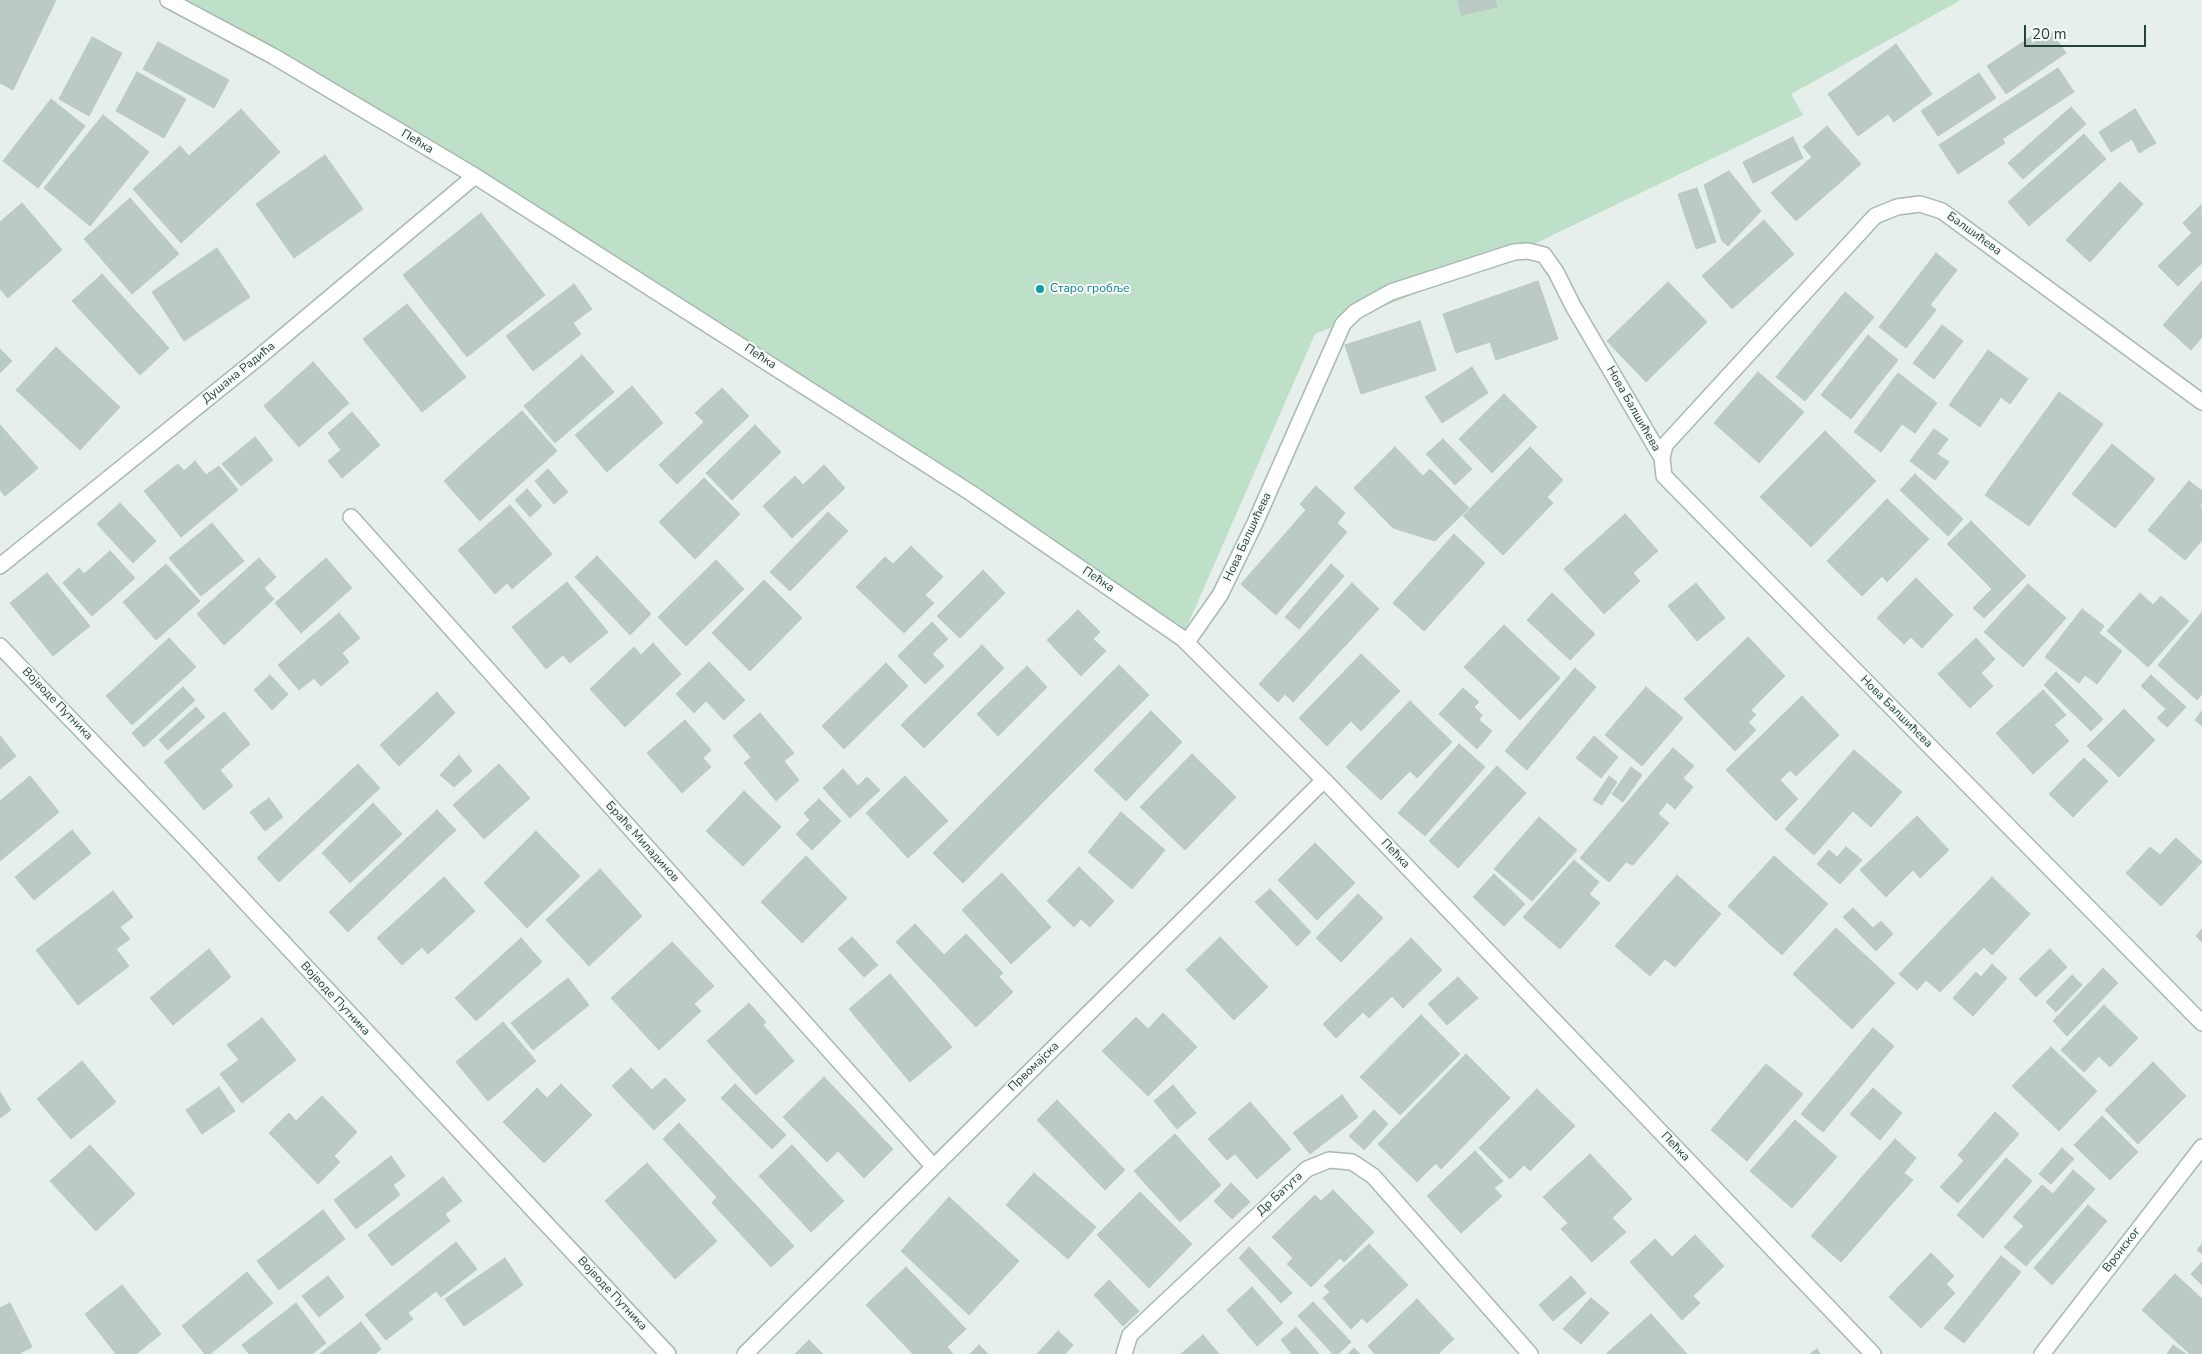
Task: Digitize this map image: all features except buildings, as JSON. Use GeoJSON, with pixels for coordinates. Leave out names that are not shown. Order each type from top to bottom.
{"type":"FeatureCollection","features":[{"type":"Feature","properties":{"kind":"street","name":"Пећка"},"geometry":{"type":"LineString","coordinates":[[168,0],[273,56],[475,176],[971,493],[1187,642],[1324,780],[1873,1354]]}},
{"type":"Feature","properties":{"kind":"street","name":"Душана Радића"},"geometry":{"type":"LineString","coordinates":[[0,566],[259,357],[475,176]]}},
{"type":"Feature","properties":{"kind":"street","name":"Балшићева"},"geometry":{"type":"LineString","coordinates":[[1662,458],[1665,445],[1875,216],[1897,207],[1920,204],[1942,211],[2202,402]]}},
{"type":"Feature","properties":{"kind":"street","name":"Нова Балшићева"},"geometry":{"type":"LineString","coordinates":[[1187,642],[1220,595],[1256,523],[1343,324],[1355,312],[1391,292],[1514,252],[1528,251],[1544,255],[1556,272],[1573,306],[1662,458],[1664,476],[2202,1023]]}},
{"type":"Feature","properties":{"kind":"street","name":"Браће Миладинов"},"geometry":{"type":"LineString","coordinates":[[351,517],[933,1166]]}},
{"type":"Feature","properties":{"kind":"street","name":"Војводе Путника"},"geometry":{"type":"LineString","coordinates":[[0,646],[191,844],[668,1354]]}},
{"type":"Feature","properties":{"kind":"street","name":"Првомајска"},"geometry":{"type":"LineString","coordinates":[[745,1354],[1324,780]]}},
{"type":"Feature","properties":{"kind":"street","name":"Вронског"},"geometry":{"type":"LineString","coordinates":[[2042,1354],[2202,1147]]}},
{"type":"Feature","properties":{"kind":"street","name":"Др Батута"},"geometry":{"type":"LineString","coordinates":[[1124,1354],[1130,1335],[1307,1169],[1329,1160],[1352,1162],[1373,1176],[1530,1354]]}},
{"type":"Feature","properties":{"kind":"green space","name":"Старо гробље"},"geometry":{"type":"Polygon","coordinates":[[[158,0],[1961,0],[1791,94],[1803,115],[1509,256],[1315,334],[1182,638],[475,176],[158,0]]]}},
{"type":"Feature","properties":{"kind":"place","name":"Старо гробље"},"geometry":{"type":"Point","coordinates":[1040,289]}}]}
